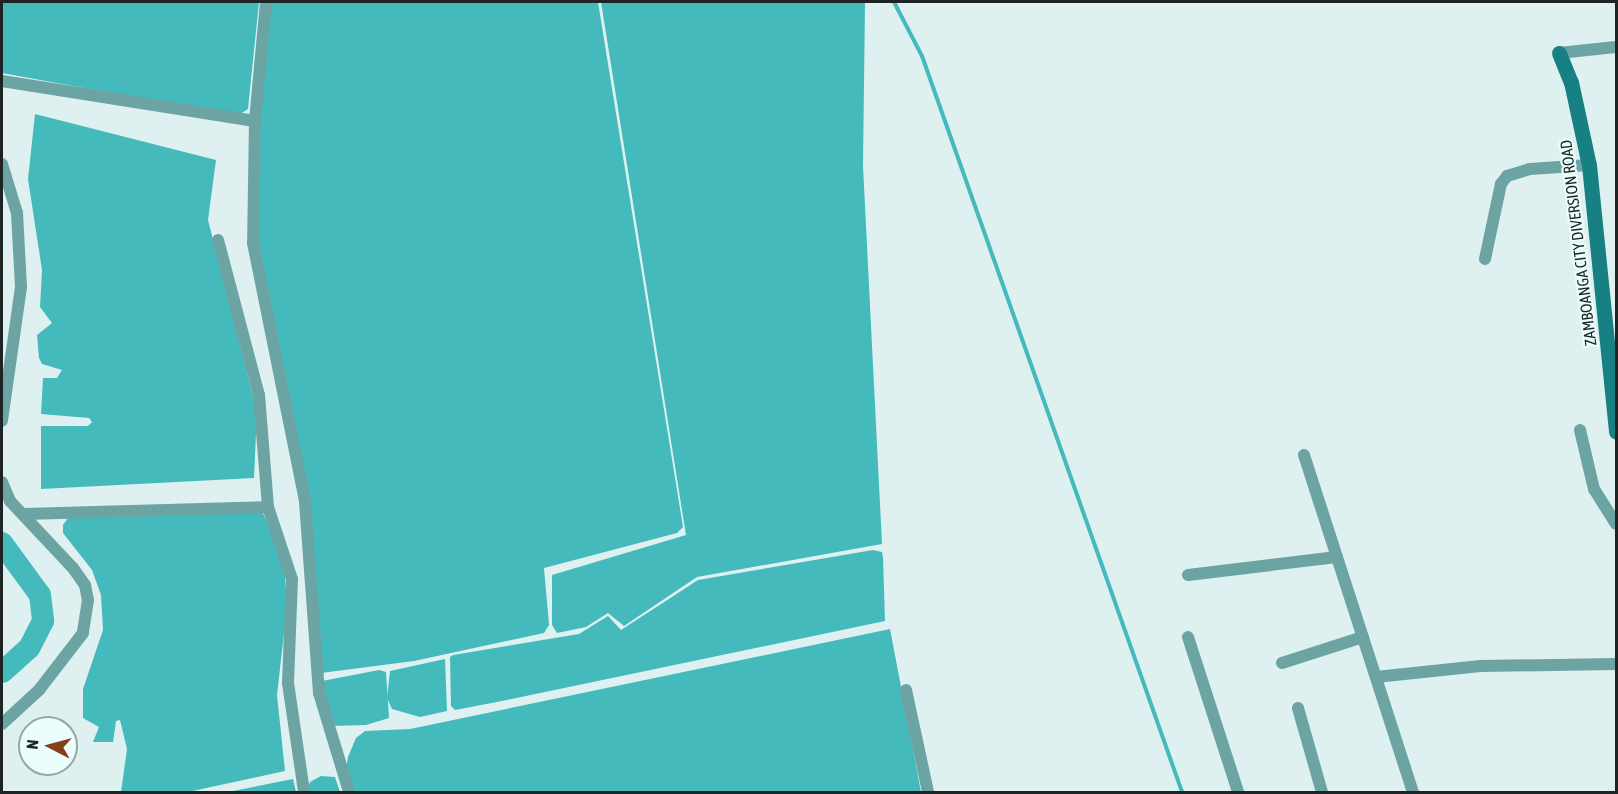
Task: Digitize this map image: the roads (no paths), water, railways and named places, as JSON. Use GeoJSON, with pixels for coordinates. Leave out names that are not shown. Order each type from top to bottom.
{"type":"FeatureCollection","features":[{"type":"Feature","properties":{"kind":"main road","name":"ZAMBOANGA CITY DIVERSION ROAD"},"geometry":{"type":"LineString","coordinates":[[1559,53],[1572,82],[1589,165],[1617,432]]}},
{"type":"Feature","properties":{"kind":"street"},"geometry":{"type":"LineString","coordinates":[[266,2],[255,121],[253,243],[305,502],[319,693],[349,792]]}},
{"type":"Feature","properties":{"kind":"street"},"geometry":{"type":"LineString","coordinates":[[1559,53],[1617,47]]}},
{"type":"Feature","properties":{"kind":"street"},"geometry":{"type":"LineString","coordinates":[[2,81],[255,121]]}},
{"type":"Feature","properties":{"kind":"street"},"geometry":{"type":"LineString","coordinates":[[2,164],[17,213],[21,287],[2,422]]}},
{"type":"Feature","properties":{"kind":"street"},"geometry":{"type":"LineString","coordinates":[[1485,259],[1501,184],[1507,176],[1530,169],[1589,165]]}},
{"type":"Feature","properties":{"kind":"street"},"geometry":{"type":"LineString","coordinates":[[219,240],[259,395],[268,507],[291,579],[288,683],[304,792]]}},
{"type":"Feature","properties":{"kind":"street"},"geometry":{"type":"LineString","coordinates":[[1580,430],[1594,489],[1617,524]]}},
{"type":"Feature","properties":{"kind":"street"},"geometry":{"type":"LineString","coordinates":[[1304,455],[1413,792]]}},
{"type":"Feature","properties":{"kind":"street"},"geometry":{"type":"LineString","coordinates":[[2,482],[10,501],[85,585],[87,616],[83,633],[60,666],[2,724]]}},
{"type":"Feature","properties":{"kind":"street"},"geometry":{"type":"LineString","coordinates":[[24,514],[268,507]]}},
{"type":"Feature","properties":{"kind":"street"},"geometry":{"type":"LineString","coordinates":[[1188,575],[1337,557]]}},
{"type":"Feature","properties":{"kind":"street"},"geometry":{"type":"LineString","coordinates":[[1188,636],[1238,792]]}},
{"type":"Feature","properties":{"kind":"street"},"geometry":{"type":"LineString","coordinates":[[1282,663],[1363,637]]}},
{"type":"Feature","properties":{"kind":"street"},"geometry":{"type":"LineString","coordinates":[[1376,677],[1480,666],[1617,664]]}},
{"type":"Feature","properties":{"kind":"street"},"geometry":{"type":"LineString","coordinates":[[906,690],[927,792]]}},
{"type":"Feature","properties":{"kind":"street"},"geometry":{"type":"LineString","coordinates":[[1298,708],[1322,792]]}},
{"type":"Feature","properties":{"kind":"water"},"geometry":{"type":"Polygon","coordinates":[[[2,2],[259,2],[248,109],[237,116],[2,73],[2,2]]]}},
{"type":"Feature","properties":{"kind":"water"},"geometry":{"type":"Polygon","coordinates":[[[266,2],[598,2],[683,527],[677,533],[544,568],[549,625],[544,633],[414,661],[321,673],[309,537],[253,258],[266,2]]]}},
{"type":"Feature","properties":{"kind":"water"},"geometry":{"type":"Polygon","coordinates":[[[601,2],[865,2],[863,166],[882,544],[697,577],[624,626],[608,613],[586,627],[557,633],[552,625],[552,575],[686,535],[601,2]]]}},
{"type":"Feature","properties":{"kind":"water"},"geometry":{"type":"Polygon","coordinates":[[[35,114],[216,160],[208,220],[257,412],[254,478],[41,489],[41,426],[88,426],[92,422],[89,418],[41,414],[43,378],[57,378],[62,370],[42,364],[39,358],[37,335],[52,323],[40,307],[42,270],[28,179],[35,114]]]}},
{"type":"Feature","properties":{"kind":"water"},"geometry":{"type":"Polygon","coordinates":[[[261,509],[284,559],[287,607],[277,695],[285,771],[188,792],[121,792],[127,749],[120,720],[116,721],[113,742],[93,742],[99,727],[83,718],[83,689],[103,630],[101,595],[92,570],[63,533],[63,525],[68,518],[261,509]]]}},
{"type":"Feature","properties":{"kind":"water"},"geometry":{"type":"Polygon","coordinates":[[[873,550],[882,552],[883,557],[885,621],[502,701],[455,710],[451,706],[450,657],[453,655],[579,634],[608,616],[621,630],[698,580],[873,550]]]}},
{"type":"Feature","properties":{"kind":"water"},"geometry":{"type":"Polygon","coordinates":[[[890,629],[921,792],[349,792],[345,774],[348,757],[356,738],[365,731],[410,729],[890,629]]]}},
{"type":"Feature","properties":{"kind":"water"},"geometry":{"type":"Polygon","coordinates":[[[445,659],[447,711],[420,717],[392,709],[387,698],[390,671],[445,659]]]}},
{"type":"Feature","properties":{"kind":"water"},"geometry":{"type":"Polygon","coordinates":[[[379,670],[386,672],[389,718],[366,725],[332,726],[322,681],[379,670]]]}},
{"type":"Feature","properties":{"kind":"water"},"geometry":{"type":"Polygon","coordinates":[[[321,776],[335,777],[340,792],[307,792],[310,782],[321,776]]]}},
{"type":"Feature","properties":{"kind":"water"},"geometry":{"type":"Polygon","coordinates":[[[293,779],[296,792],[228,792],[293,779]]]}},
{"type":"Feature","properties":{"kind":"waterway"},"geometry":{"type":"LineString","coordinates":[[894,2],[922,56],[1182,792]]}},
{"type":"Feature","properties":{"kind":"waterway"},"geometry":{"type":"LineString","coordinates":[[2,543],[40,595],[43,621],[29,648],[2,672]]}}]}
